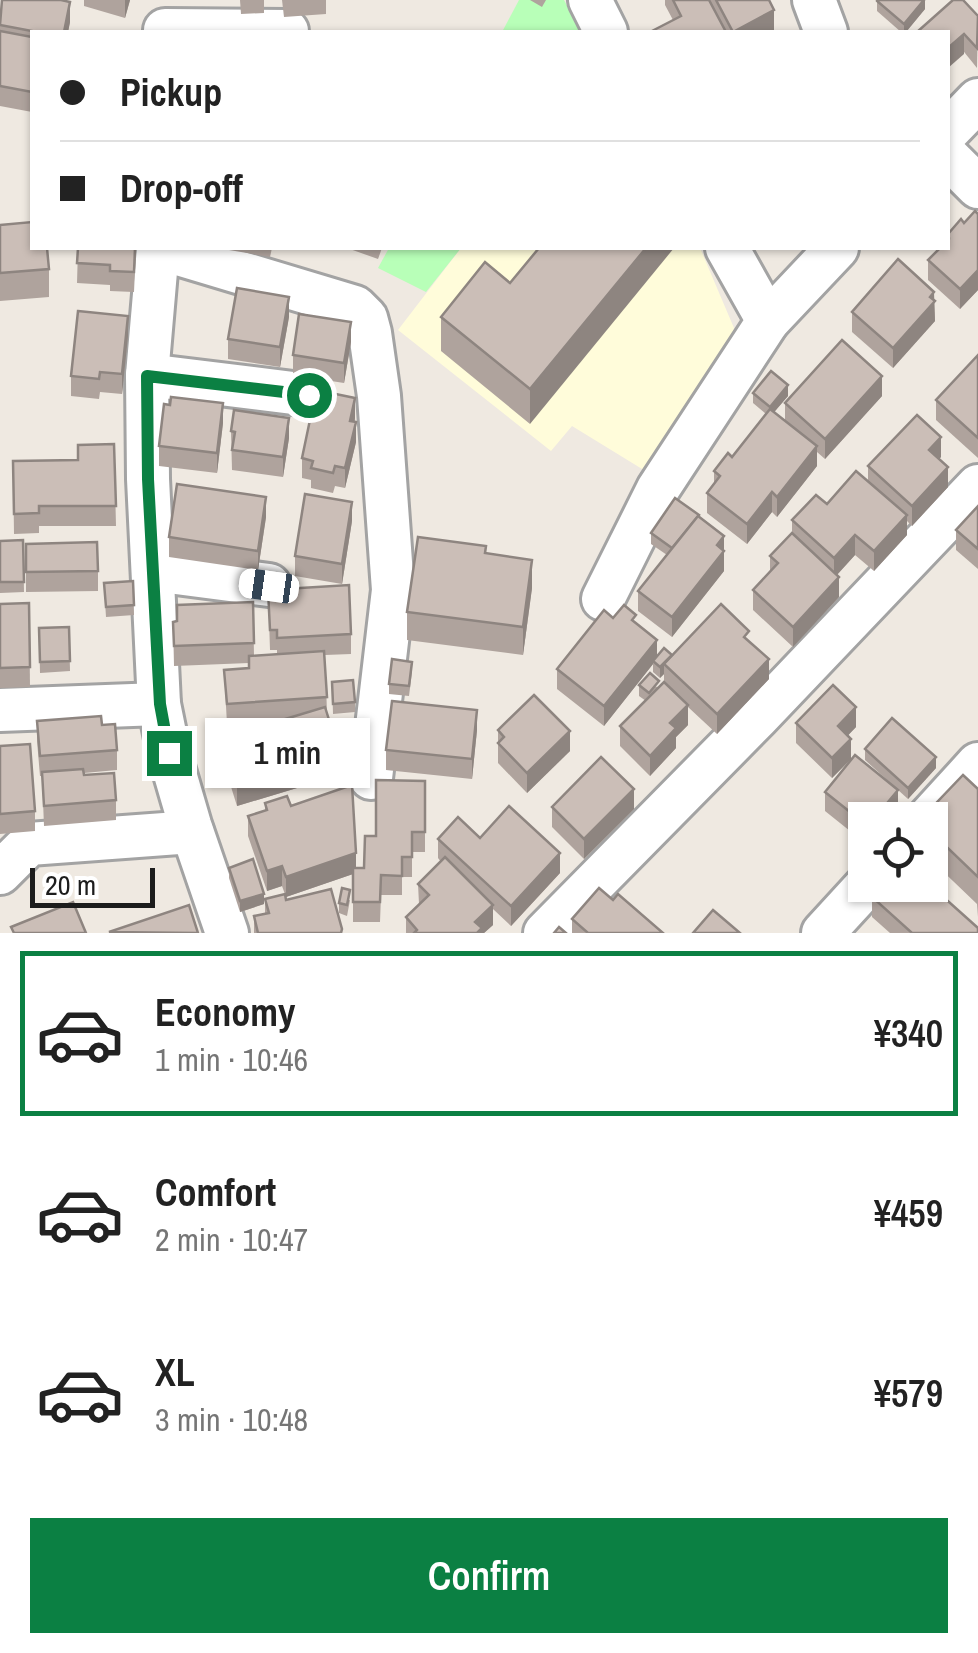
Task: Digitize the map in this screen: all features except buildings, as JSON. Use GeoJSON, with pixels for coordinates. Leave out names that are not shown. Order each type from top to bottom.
{"type":"FeatureCollection","features":[{"type":"Feature","properties":{"kind":"street"},"geometry":{"type":"LineString","coordinates":[[590,0],[605,30]]}},
{"type":"Feature","properties":{"kind":"street"},"geometry":{"type":"LineString","coordinates":[[814,0],[825,30]]}},
{"type":"Feature","properties":{"kind":"street"},"geometry":{"type":"LineString","coordinates":[[164,21],[287,30]]}},
{"type":"Feature","properties":{"kind":"street"},"geometry":{"type":"LineString","coordinates":[[950,128],[978,100]]}},
{"type":"Feature","properties":{"kind":"street"},"geometry":{"type":"LineString","coordinates":[[950,159],[978,187]]}},
{"type":"Feature","properties":{"kind":"street"},"geometry":{"type":"LineString","coordinates":[[158,250],[147,376],[160,704],[169,753],[192,832],[227,933]]}},
{"type":"Feature","properties":{"kind":"street"},"geometry":{"type":"LineString","coordinates":[[165,250],[355,308],[366,318],[379,396],[393,590],[371,778]]}},
{"type":"Feature","properties":{"kind":"street"},"geometry":{"type":"LineString","coordinates":[[728,250],[768,321]]}},
{"type":"Feature","properties":{"kind":"street"},"geometry":{"type":"LineString","coordinates":[[603,599],[658,489],[768,321],[835,250]]}},
{"type":"Feature","properties":{"kind":"street"},"geometry":{"type":"LineString","coordinates":[[147,376],[309,395]]}},
{"type":"Feature","properties":{"kind":"street"},"geometry":{"type":"LineString","coordinates":[[545,933],[978,486]]}},
{"type":"Feature","properties":{"kind":"street"},"geometry":{"type":"LineString","coordinates":[[153,570],[269,586]]}},
{"type":"Feature","properties":{"kind":"street"},"geometry":{"type":"LineString","coordinates":[[0,710],[160,704]]}},
{"type":"Feature","properties":{"kind":"street"},"geometry":{"type":"LineString","coordinates":[[943,802],[978,764]]}},
{"type":"Feature","properties":{"kind":"street"},"geometry":{"type":"LineString","coordinates":[[0,873],[30,844],[192,832]]}},
{"type":"Feature","properties":{"kind":"street"},"geometry":{"type":"LineString","coordinates":[[823,933],[851,902]]}},
{"type":"Feature","properties":{"kind":"shaded area"},"geometry":{"type":"Polygon","coordinates":[[[459,250],[701,250],[734,328],[730,344],[647,472],[572,426],[551,451],[398,330],[459,250]]]}},
{"type":"Feature","properties":{"kind":"green space"},"geometry":{"type":"Polygon","coordinates":[[[519,0],[564,0],[580,30],[503,30],[519,0]]]}},
{"type":"Feature","properties":{"kind":"green space"},"geometry":{"type":"Polygon","coordinates":[[[388,250],[459,250],[426,292],[378,268],[388,250]]]}},
{"type":"Feature","properties":{"kind":"route"},"geometry":{"type":"LineString","coordinates":[[169,753],[160,704],[148,479],[147,376],[309,395]]}}]}
